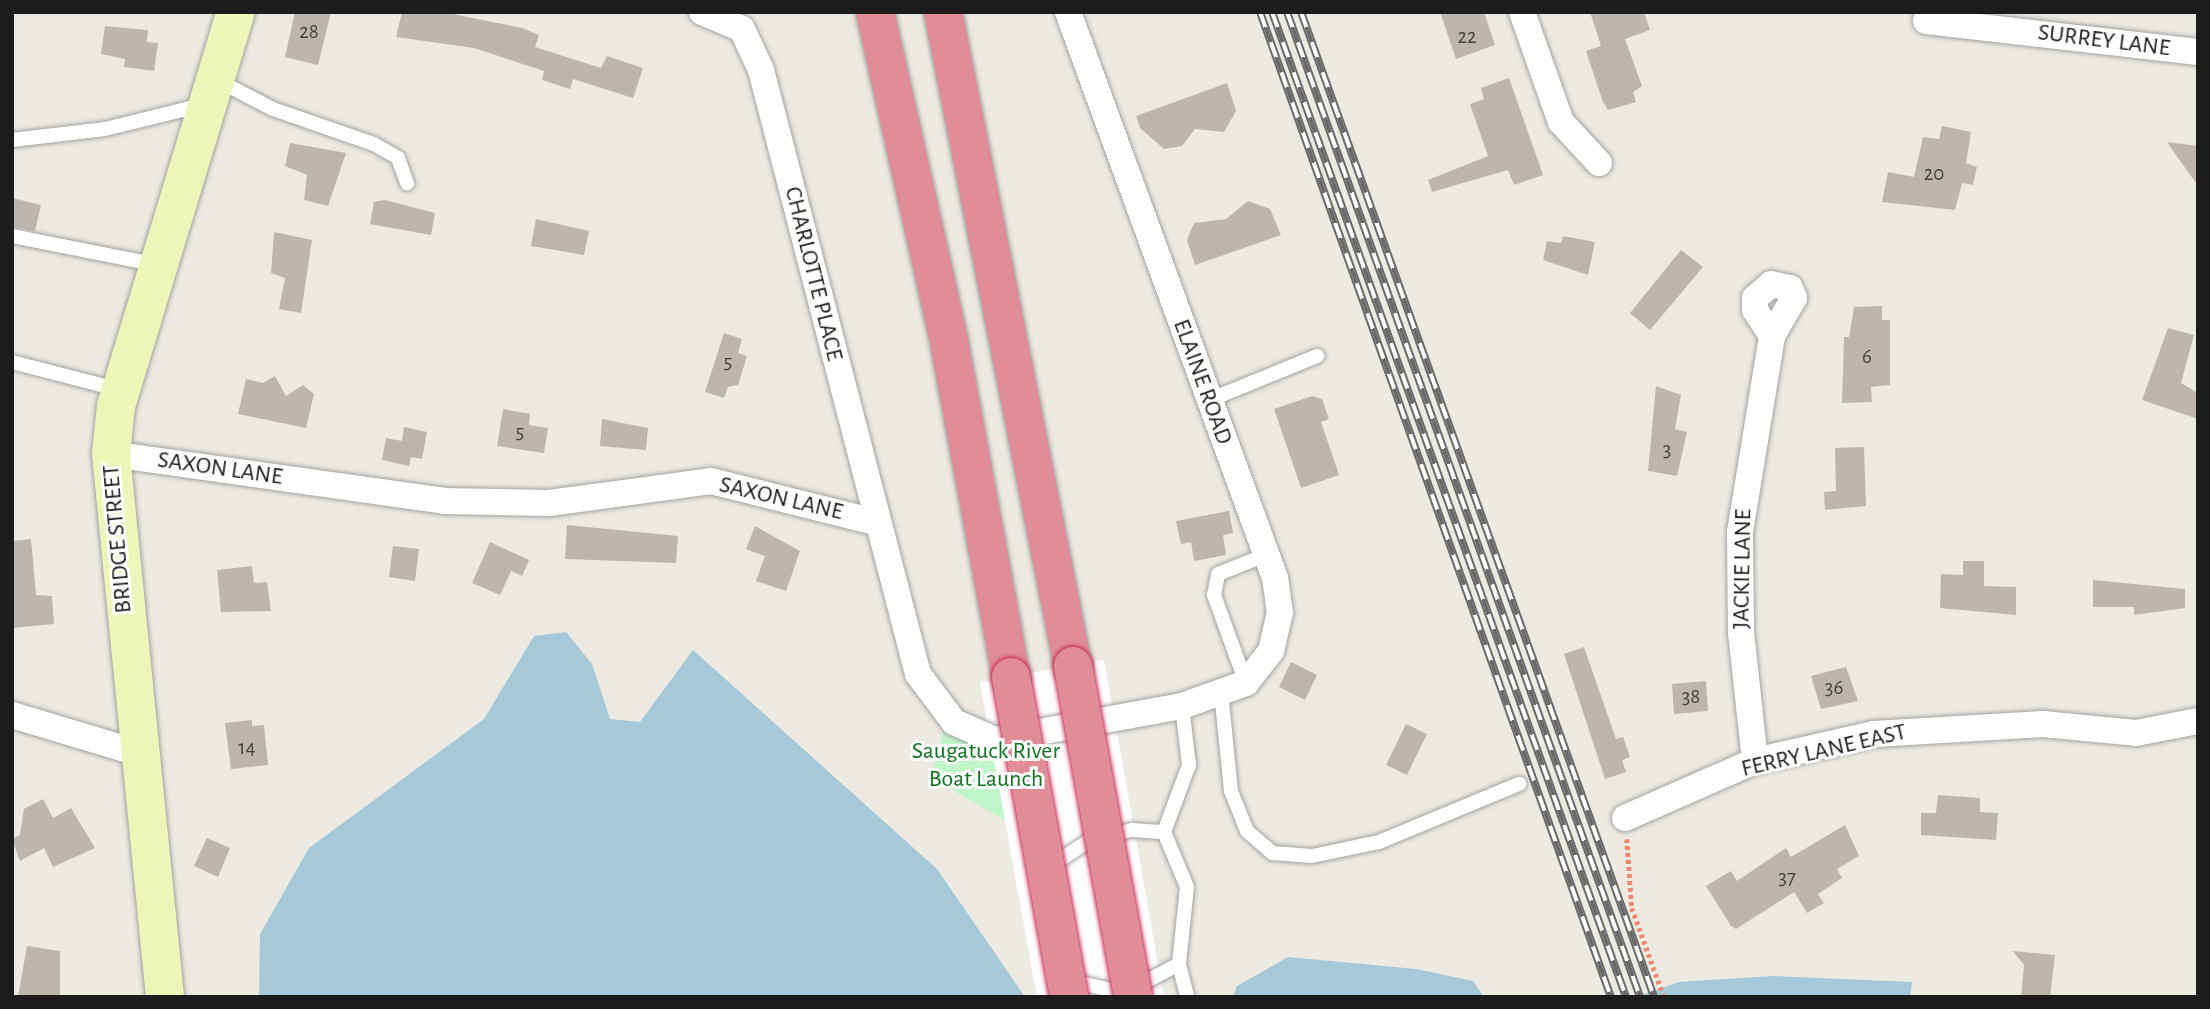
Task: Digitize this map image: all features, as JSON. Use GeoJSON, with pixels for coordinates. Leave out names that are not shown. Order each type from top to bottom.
{"type":"FeatureCollection","features":[{"type":"Feature","properties":{"kind":"highway"},"geometry":{"type":"LineString","coordinates":[[875,12],[949,341],[1069,997]]}},
{"type":"Feature","properties":{"kind":"highway"},"geometry":{"type":"LineString","coordinates":[[943,12],[1073,666],[1133,997]]}},
{"type":"Feature","properties":{"kind":"main road","name":"BRIDGE STREET"},"geometry":{"type":"LineString","coordinates":[[165,997],[111,454],[121,390],[236,12]]}},
{"type":"Feature","properties":{"kind":"street","name":"CHARLOTTE PLACE"},"geometry":{"type":"LineString","coordinates":[[702,12],[742,29],[761,70],[876,522]]}},
{"type":"Feature","properties":{"kind":"street","name":"ELAINE ROAD"},"geometry":{"type":"LineString","coordinates":[[1068,12],[1266,555],[1280,612],[1271,651],[1246,683]]}},
{"type":"Feature","properties":{"kind":"street"},"geometry":{"type":"LineString","coordinates":[[1522,12],[1561,122],[1599,163]]}},
{"type":"Feature","properties":{"kind":"street","name":"SURREY LANE"},"geometry":{"type":"LineString","coordinates":[[1926,21],[2198,52]]}},
{"type":"Feature","properties":{"kind":"street","name":"JACKIE LANE"},"geometry":{"type":"LineString","coordinates":[[1755,761],[1741,632],[1740,532],[1772,336]]}},
{"type":"Feature","properties":{"kind":"street","name":"SAXON LANE"},"geometry":{"type":"LineString","coordinates":[[111,454],[445,501],[549,503],[711,481],[876,522],[918,674],[954,722],[995,740],[1182,706]]}},
{"type":"Feature","properties":{"kind":"street"},"geometry":{"type":"LineString","coordinates":[[1182,706],[1246,683]]}},
{"type":"Feature","properties":{"kind":"street"},"geometry":{"type":"LineString","coordinates":[[12,715],[139,753]]}},
{"type":"Feature","properties":{"kind":"street","name":"FERRY LANE EAST"},"geometry":{"type":"LineString","coordinates":[[1625,818],[1755,761],[1874,734],[1952,725],[2136,733],[2198,721]]}},
{"type":"Feature","properties":{"kind":"lane"},"geometry":{"type":"LineString","coordinates":[[12,140],[105,129],[212,92],[273,108],[374,144],[398,158],[407,183]]}},
{"type":"Feature","properties":{"kind":"lane"},"geometry":{"type":"LineString","coordinates":[[12,236],[159,265]]}},
{"type":"Feature","properties":{"kind":"lane"},"geometry":{"type":"LineString","coordinates":[[1209,400],[1317,356]]}},
{"type":"Feature","properties":{"kind":"lane"},"geometry":{"type":"LineString","coordinates":[[12,362],[121,390]]}},
{"type":"Feature","properties":{"kind":"lane"},"geometry":{"type":"LineString","coordinates":[[1246,683],[1214,596],[1218,574],[1266,555]]}},
{"type":"Feature","properties":{"kind":"lane"},"geometry":{"type":"LineString","coordinates":[[1221,692],[1231,791],[1247,831],[1272,853],[1312,856],[1378,842],[1519,784]]}},
{"type":"Feature","properties":{"kind":"lane"},"geometry":{"type":"LineString","coordinates":[[1182,706],[1189,765],[1164,832],[1187,887],[1179,964],[1187,997]]}},
{"type":"Feature","properties":{"kind":"lane"},"geometry":{"type":"LineString","coordinates":[[1036,914],[1038,883],[1059,854],[1132,830],[1164,832]]}},
{"type":"Feature","properties":{"kind":"lane"},"geometry":{"type":"LineString","coordinates":[[1042,947],[1066,979],[1124,993],[1179,964]]}},
{"type":"Feature","properties":{"kind":"path"},"geometry":{"type":"LineString","coordinates":[[1625,818],[1632,908],[1664,997]]}},
{"type":"Feature","properties":{"kind":"green space","name":"Saugatuck River Boat Launch"},"geometry":{"type":"Polygon","coordinates":[[[951,699],[974,718],[1020,733],[1015,826],[931,778],[951,699]]]}},
{"type":"Feature","properties":{"kind":"water"},"geometry":{"type":"Polygon","coordinates":[[[566,632],[592,664],[610,719],[640,722],[693,650],[937,869],[1025,997],[259,997],[260,934],[309,848],[484,719],[534,636],[566,632]]]}},
{"type":"Feature","properties":{"kind":"water"},"geometry":{"type":"Polygon","coordinates":[[[1288,957],[1416,969],[1473,981],[1484,997],[1233,997],[1237,986],[1288,957]]]}},
{"type":"Feature","properties":{"kind":"water"},"geometry":{"type":"Polygon","coordinates":[[[1772,976],[1912,982],[1910,997],[1636,997],[1679,982],[1772,976]]]}},
{"type":"Feature","properties":{"kind":"pier"},"geometry":{"type":"Polygon","coordinates":[[[1104,660],[1164,997],[1037,997],[980,682],[1104,660]]]}},
{"type":"Feature","properties":{"kind":"building"},"geometry":{"type":"Polygon","coordinates":[[[295,12],[331,12],[318,65],[285,57],[295,12]]]}},
{"type":"Feature","properties":{"kind":"building"},"geometry":{"type":"Polygon","coordinates":[[[402,12],[453,14],[522,28],[539,35],[535,47],[601,68],[607,56],[643,68],[633,98],[573,79],[570,89],[542,80],[544,71],[474,48],[396,37],[402,12]]]}},
{"type":"Feature","properties":{"kind":"building"},"geometry":{"type":"Polygon","coordinates":[[[1440,12],[1484,12],[1495,45],[1456,59],[1440,12]]]}},
{"type":"Feature","properties":{"kind":"building"},"geometry":{"type":"Polygon","coordinates":[[[1590,12],[1644,12],[1650,30],[1625,39],[1642,86],[1633,92],[1636,102],[1608,110],[1603,102],[1586,51],[1601,46],[1590,12]]]}},
{"type":"Feature","properties":{"kind":"building"},"geometry":{"type":"Polygon","coordinates":[[[105,26],[148,30],[147,42],[158,43],[154,71],[124,67],[125,59],[101,54],[105,26]]]}},
{"type":"Feature","properties":{"kind":"building"},"geometry":{"type":"Polygon","coordinates":[[[1509,78],[1543,175],[1514,185],[1508,170],[1432,192],[1428,180],[1488,156],[1470,104],[1484,99],[1481,88],[1509,78]]]}},
{"type":"Feature","properties":{"kind":"building"},"geometry":{"type":"Polygon","coordinates":[[[1227,83],[1236,111],[1224,132],[1195,129],[1182,146],[1164,149],[1140,128],[1136,116],[1227,83]]]}},
{"type":"Feature","properties":{"kind":"building"},"geometry":{"type":"Polygon","coordinates":[[[1942,126],[1971,132],[1966,163],[1977,167],[1973,185],[1962,183],[1955,210],[1882,202],[1888,172],[1914,177],[1923,137],[1939,139],[1942,126]]]}},
{"type":"Feature","properties":{"kind":"building"},"geometry":{"type":"Polygon","coordinates":[[[2167,142],[2198,146],[2198,186],[2167,142]]]}},
{"type":"Feature","properties":{"kind":"building"},"geometry":{"type":"Polygon","coordinates":[[[290,143],[346,153],[328,206],[304,200],[307,175],[285,166],[290,143]]]}},
{"type":"Feature","properties":{"kind":"building"},"geometry":{"type":"Polygon","coordinates":[[[12,198],[41,205],[35,231],[12,227],[12,198]]]}},
{"type":"Feature","properties":{"kind":"building"},"geometry":{"type":"Polygon","coordinates":[[[385,200],[435,213],[431,235],[370,224],[374,202],[385,200]]]}},
{"type":"Feature","properties":{"kind":"building"},"geometry":{"type":"Polygon","coordinates":[[[1248,201],[1270,209],[1281,235],[1195,265],[1187,240],[1194,223],[1226,219],[1248,201]]]}},
{"type":"Feature","properties":{"kind":"building"},"geometry":{"type":"Polygon","coordinates":[[[536,219],[589,231],[584,255],[531,246],[536,219]]]}},
{"type":"Feature","properties":{"kind":"building"},"geometry":{"type":"Polygon","coordinates":[[[274,232],[312,240],[301,313],[279,309],[285,278],[271,273],[274,232]]]}},
{"type":"Feature","properties":{"kind":"building"},"geometry":{"type":"Polygon","coordinates":[[[1563,236],[1595,242],[1588,275],[1543,260],[1547,241],[1561,243],[1563,236]]]}},
{"type":"Feature","properties":{"kind":"building"},"geometry":{"type":"Polygon","coordinates":[[[1681,250],[1703,267],[1650,330],[1630,313],[1681,250]]]}},
{"type":"Feature","properties":{"kind":"building"},"geometry":{"type":"Polygon","coordinates":[[[1882,306],[1882,320],[1890,320],[1890,385],[1871,387],[1872,402],[1842,403],[1844,337],[1849,337],[1854,307],[1882,306]]]}},
{"type":"Feature","properties":{"kind":"building"},"geometry":{"type":"Polygon","coordinates":[[[2168,328],[2194,335],[2181,383],[2198,393],[2198,419],[2142,400],[2168,328]]]}},
{"type":"Feature","properties":{"kind":"building"},"geometry":{"type":"Polygon","coordinates":[[[724,333],[742,339],[738,353],[747,356],[738,385],[728,387],[724,398],[705,392],[724,333]]]}},
{"type":"Feature","properties":{"kind":"building"},"geometry":{"type":"Polygon","coordinates":[[[275,376],[286,396],[303,385],[314,394],[306,428],[238,414],[246,379],[263,383],[275,376]]]}},
{"type":"Feature","properties":{"kind":"building"},"geometry":{"type":"Polygon","coordinates":[[[1656,386],[1681,395],[1675,429],[1687,432],[1677,476],[1648,471],[1656,386]]]}},
{"type":"Feature","properties":{"kind":"building"},"geometry":{"type":"Polygon","coordinates":[[[1312,396],[1322,399],[1329,419],[1321,422],[1339,475],[1301,488],[1274,409],[1312,396]]]}},
{"type":"Feature","properties":{"kind":"building"},"geometry":{"type":"Polygon","coordinates":[[[503,409],[530,414],[529,425],[548,428],[544,453],[497,446],[503,409]]]}},
{"type":"Feature","properties":{"kind":"building"},"geometry":{"type":"Polygon","coordinates":[[[602,419],[648,428],[646,450],[600,446],[602,419]]]}},
{"type":"Feature","properties":{"kind":"building"},"geometry":{"type":"Polygon","coordinates":[[[404,427],[427,432],[422,459],[411,457],[409,466],[382,460],[386,438],[402,441],[404,427]]]}},
{"type":"Feature","properties":{"kind":"building"},"geometry":{"type":"Polygon","coordinates":[[[1864,447],[1866,506],[1825,510],[1824,492],[1836,491],[1835,448],[1864,447]]]}},
{"type":"Feature","properties":{"kind":"building"},"geometry":{"type":"Polygon","coordinates":[[[1229,511],[1233,533],[1223,535],[1226,555],[1194,561],[1191,542],[1181,544],[1176,521],[1229,511]]]}},
{"type":"Feature","properties":{"kind":"building"},"geometry":{"type":"Polygon","coordinates":[[[567,525],[678,536],[676,563],[565,559],[567,525]]]}},
{"type":"Feature","properties":{"kind":"building"},"geometry":{"type":"Polygon","coordinates":[[[755,526],[800,551],[786,591],[756,581],[765,556],[746,549],[755,526]]]}},
{"type":"Feature","properties":{"kind":"building"},"geometry":{"type":"Polygon","coordinates":[[[31,539],[36,595],[52,596],[54,624],[12,628],[12,541],[31,539]]]}},
{"type":"Feature","properties":{"kind":"building"},"geometry":{"type":"Polygon","coordinates":[[[490,542],[529,560],[522,576],[511,571],[500,595],[472,583],[490,542]]]}},
{"type":"Feature","properties":{"kind":"building"},"geometry":{"type":"Polygon","coordinates":[[[393,546],[419,549],[415,581],[389,577],[393,546]]]}},
{"type":"Feature","properties":{"kind":"building"},"geometry":{"type":"Polygon","coordinates":[[[1963,561],[1984,561],[1984,586],[2016,587],[2016,615],[1940,608],[1941,574],[1963,575],[1963,561]]]}},
{"type":"Feature","properties":{"kind":"building"},"geometry":{"type":"Polygon","coordinates":[[[252,566],[254,583],[267,582],[271,611],[221,612],[217,570],[252,566]]]}},
{"type":"Feature","properties":{"kind":"building"},"geometry":{"type":"Polygon","coordinates":[[[2093,580],[2185,589],[2185,608],[2134,615],[2134,607],[2093,607],[2093,580]]]}},
{"type":"Feature","properties":{"kind":"building"},"geometry":{"type":"Polygon","coordinates":[[[1584,647],[1616,739],[1623,737],[1630,757],[1622,760],[1626,772],[1605,779],[1564,654],[1584,647]]]}},
{"type":"Feature","properties":{"kind":"building"},"geometry":{"type":"Polygon","coordinates":[[[1291,662],[1317,675],[1305,700],[1279,687],[1291,662]]]}},
{"type":"Feature","properties":{"kind":"building"},"geometry":{"type":"Polygon","coordinates":[[[1846,667],[1858,701],[1821,709],[1811,676],[1846,667]]]}},
{"type":"Feature","properties":{"kind":"building"},"geometry":{"type":"Polygon","coordinates":[[[1706,681],[1708,711],[1674,714],[1672,684],[1706,681]]]}},
{"type":"Feature","properties":{"kind":"building"},"geometry":{"type":"Polygon","coordinates":[[[252,720],[252,726],[264,725],[268,765],[231,769],[225,723],[252,720]]]}},
{"type":"Feature","properties":{"kind":"building"},"geometry":{"type":"Polygon","coordinates":[[[1406,724],[1427,734],[1407,775],[1386,765],[1406,724]]]}},
{"type":"Feature","properties":{"kind":"building"},"geometry":{"type":"Polygon","coordinates":[[[1938,795],[1980,798],[1980,812],[1998,813],[1996,840],[1921,835],[1921,813],[1936,813],[1938,795]]]}},
{"type":"Feature","properties":{"kind":"building"},"geometry":{"type":"Polygon","coordinates":[[[43,799],[53,818],[71,808],[95,848],[53,867],[44,848],[20,861],[12,839],[20,835],[24,809],[43,799]]]}},
{"type":"Feature","properties":{"kind":"building"},"geometry":{"type":"Polygon","coordinates":[[[1845,825],[1859,856],[1837,869],[1842,878],[1818,894],[1824,903],[1807,913],[1794,892],[1736,929],[1731,926],[1706,886],[1731,871],[1737,881],[1786,848],[1791,857],[1845,825]]]}},
{"type":"Feature","properties":{"kind":"building"},"geometry":{"type":"Polygon","coordinates":[[[207,838],[230,848],[218,877],[194,866],[207,838]]]}},
{"type":"Feature","properties":{"kind":"building"},"geometry":{"type":"Polygon","coordinates":[[[27,946],[60,951],[60,997],[18,997],[27,946]]]}},
{"type":"Feature","properties":{"kind":"building"},"geometry":{"type":"Polygon","coordinates":[[[2013,951],[2055,955],[2050,997],[2021,997],[2024,965],[2013,951]]]}},
{"type":"Feature","properties":{"kind":"railway"},"geometry":{"type":"LineString","coordinates":[[1260,12],[1611,997]]}},
{"type":"Feature","properties":{"kind":"railway"},"geometry":{"type":"LineString","coordinates":[[1272,12],[1626,997]]}},
{"type":"Feature","properties":{"kind":"railway"},"geometry":{"type":"LineString","coordinates":[[1287,12],[1640,997]]}},
{"type":"Feature","properties":{"kind":"railway"},"geometry":{"type":"LineString","coordinates":[[1301,12],[1654,997]]}}]}
